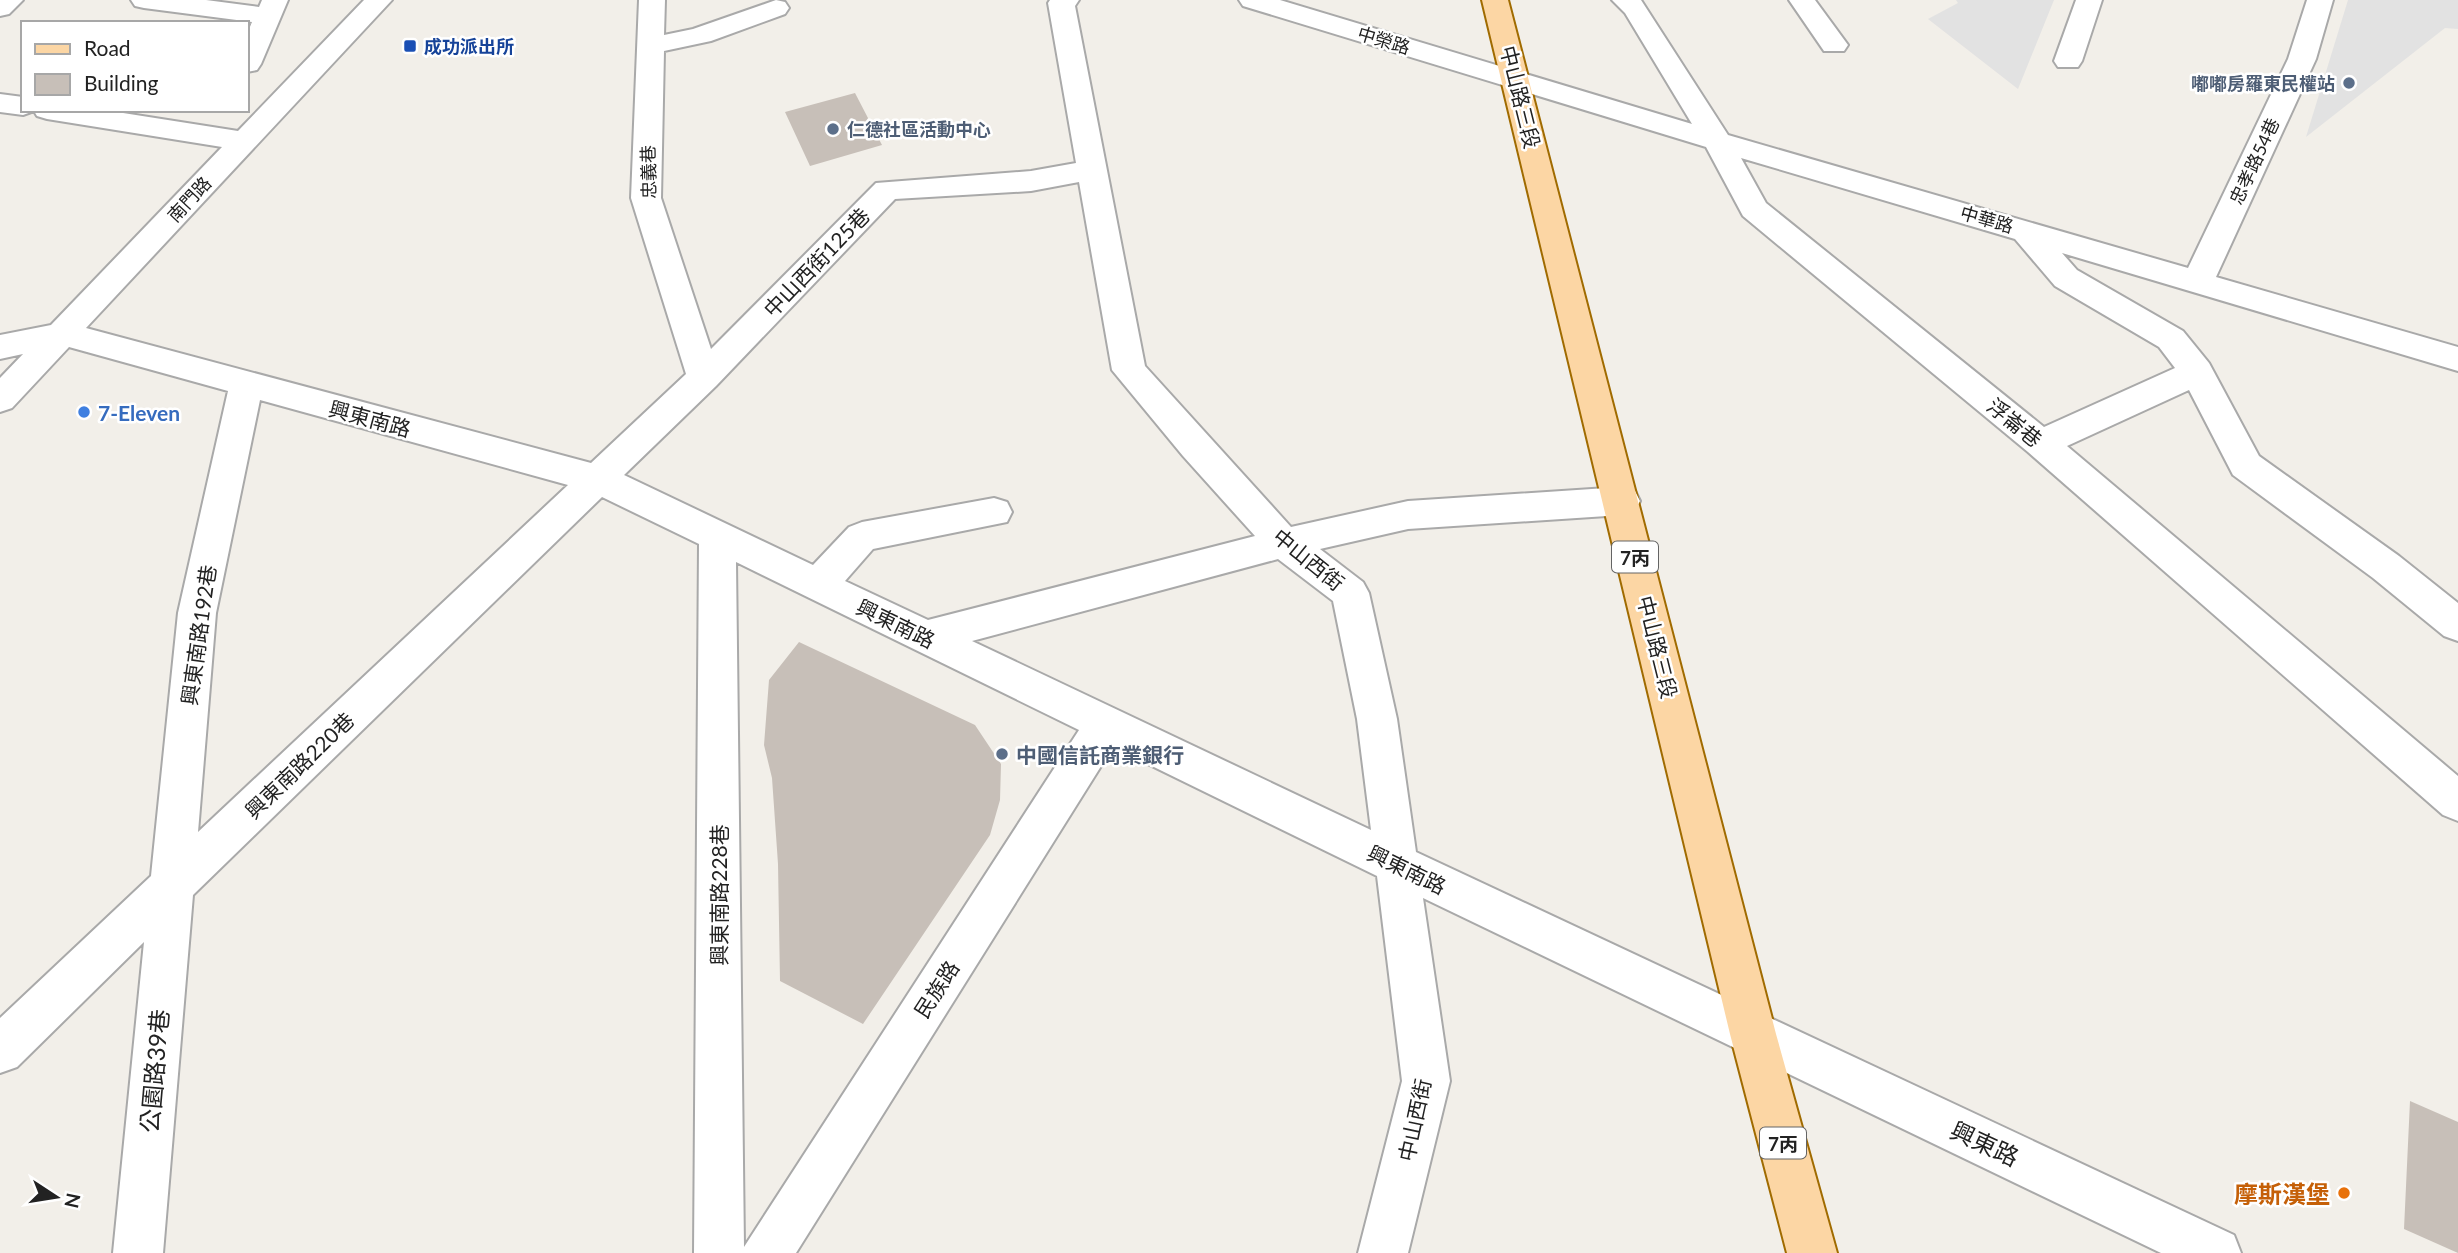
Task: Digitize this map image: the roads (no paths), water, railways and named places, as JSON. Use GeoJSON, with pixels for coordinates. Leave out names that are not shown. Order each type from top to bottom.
{"type":"FeatureCollection","features":[{"type":"Feature","properties":{"kind":"main road","name":"中山路三段"},"geometry":{"type":"LineString","coordinates":[[1495,0],[1753,1034],[1812,1253]]}},
{"type":"Feature","properties":{"kind":"street"},"geometry":{"type":"LineString","coordinates":[[0,8],[10,0]]}},
{"type":"Feature","properties":{"kind":"street"},"geometry":{"type":"LineString","coordinates":[[144,0],[271,8],[248,62]]}},
{"type":"Feature","properties":{"kind":"street","name":"南門路"},"geometry":{"type":"LineString","coordinates":[[0,399],[64,334],[242,141],[379,0]]}},
{"type":"Feature","properties":{"kind":"street","name":"忠義巷"},"geometry":{"type":"LineString","coordinates":[[652,0],[646,198],[704,377]]}},
{"type":"Feature","properties":{"kind":"street","name":"中榮路"},"geometry":{"type":"LineString","coordinates":[[1252,0],[1517,80]]}},
{"type":"Feature","properties":{"kind":"street","name":"浮崙巷"},"geometry":{"type":"LineString","coordinates":[[1625,0],[1635,8],[1717,141],[1754,209],[2040,443],[2458,802]]}},
{"type":"Feature","properties":{"kind":"street"},"geometry":{"type":"LineString","coordinates":[[1802,0],[1834,45]]}},
{"type":"Feature","properties":{"kind":"street"},"geometry":{"type":"LineString","coordinates":[[2068,61],[2089,0]]}},
{"type":"Feature","properties":{"kind":"street","name":"忠孝路54巷"},"geometry":{"type":"LineString","coordinates":[[2199,280],[2302,59],[2320,0]]}},
{"type":"Feature","properties":{"kind":"street","name":"中山西街"},"geometry":{"type":"LineString","coordinates":[[1062,1],[1129,370],[1195,447],[1284,542],[1350,593],[1377,719],[1426,1081],[1382,1253]]}},
{"type":"Feature","properties":{"kind":"street"},"geometry":{"type":"LineString","coordinates":[[650,46],[701,35],[776,8]]}},
{"type":"Feature","properties":{"kind":"street","name":"中華路"},"geometry":{"type":"LineString","coordinates":[[1517,80],[1717,141],[2199,280],[2458,359]]}},
{"type":"Feature","properties":{"kind":"street"},"geometry":{"type":"LineString","coordinates":[[0,103],[21,106]]}},
{"type":"Feature","properties":{"kind":"street"},"geometry":{"type":"LineString","coordinates":[[60,112],[242,141],[236,112]]}},
{"type":"Feature","properties":{"kind":"street","name":"中山西街125巷"},"geometry":{"type":"LineString","coordinates":[[598,479],[704,377],[887,190],[1031,181],[1092,170]]}},
{"type":"Feature","properties":{"kind":"street"},"geometry":{"type":"LineString","coordinates":[[2024,230],[2066,278],[2171,339],[2197,372],[2246,465],[2386,567],[2458,625]]}},
{"type":"Feature","properties":{"kind":"street","name":"興東南路"},"geometry":{"type":"LineString","coordinates":[[0,347],[64,334],[598,479],[1753,1034]]}},
{"type":"Feature","properties":{"kind":"street"},"geometry":{"type":"LineString","coordinates":[[2040,443],[2197,372]]}},
{"type":"Feature","properties":{"kind":"street","name":"興東南路192巷"},"geometry":{"type":"LineString","coordinates":[[170,888],[197,613],[246,384]]}},
{"type":"Feature","properties":{"kind":"street","name":"興東南路220巷"},"geometry":{"type":"LineString","coordinates":[[0,1050],[598,479]]}},
{"type":"Feature","properties":{"kind":"street"},"geometry":{"type":"LineString","coordinates":[[925,637],[1284,542],[1408,515],[1622,501]]}},
{"type":"Feature","properties":{"kind":"street"},"geometry":{"type":"LineString","coordinates":[[818,585],[862,537],[995,512]]}},
{"type":"Feature","properties":{"kind":"street","name":"興東南路228巷"},"geometry":{"type":"LineString","coordinates":[[717,536],[719,1253]]}},
{"type":"Feature","properties":{"kind":"street","name":"民族路"},"geometry":{"type":"LineString","coordinates":[[767,1253],[1105,724]]}},
{"type":"Feature","properties":{"kind":"street","name":"公園路39巷"},"geometry":{"type":"LineString","coordinates":[[138,1253],[170,888]]}},
{"type":"Feature","properties":{"kind":"street","name":"興東路"},"geometry":{"type":"LineString","coordinates":[[1753,1034],[2216,1253]]}},
{"type":"Feature","properties":{"kind":"place","name":"成功派出所"},"geometry":{"type":"Point","coordinates":[410,46]}},
{"type":"Feature","properties":{"kind":"place","name":"嘟嘟房羅東民權站"},"geometry":{"type":"Point","coordinates":[2349,83]}},
{"type":"Feature","properties":{"kind":"place","name":"仁德社區活動中心"},"geometry":{"type":"Point","coordinates":[833,129]}},
{"type":"Feature","properties":{"kind":"place","name":"7-Eleven"},"geometry":{"type":"Point","coordinates":[84,412]}},
{"type":"Feature","properties":{"kind":"place","name":"中國信託商業銀行"},"geometry":{"type":"Point","coordinates":[1002,754]}},
{"type":"Feature","properties":{"kind":"place","name":"摩斯漢堡"},"geometry":{"type":"Point","coordinates":[2344,1193]}}]}
